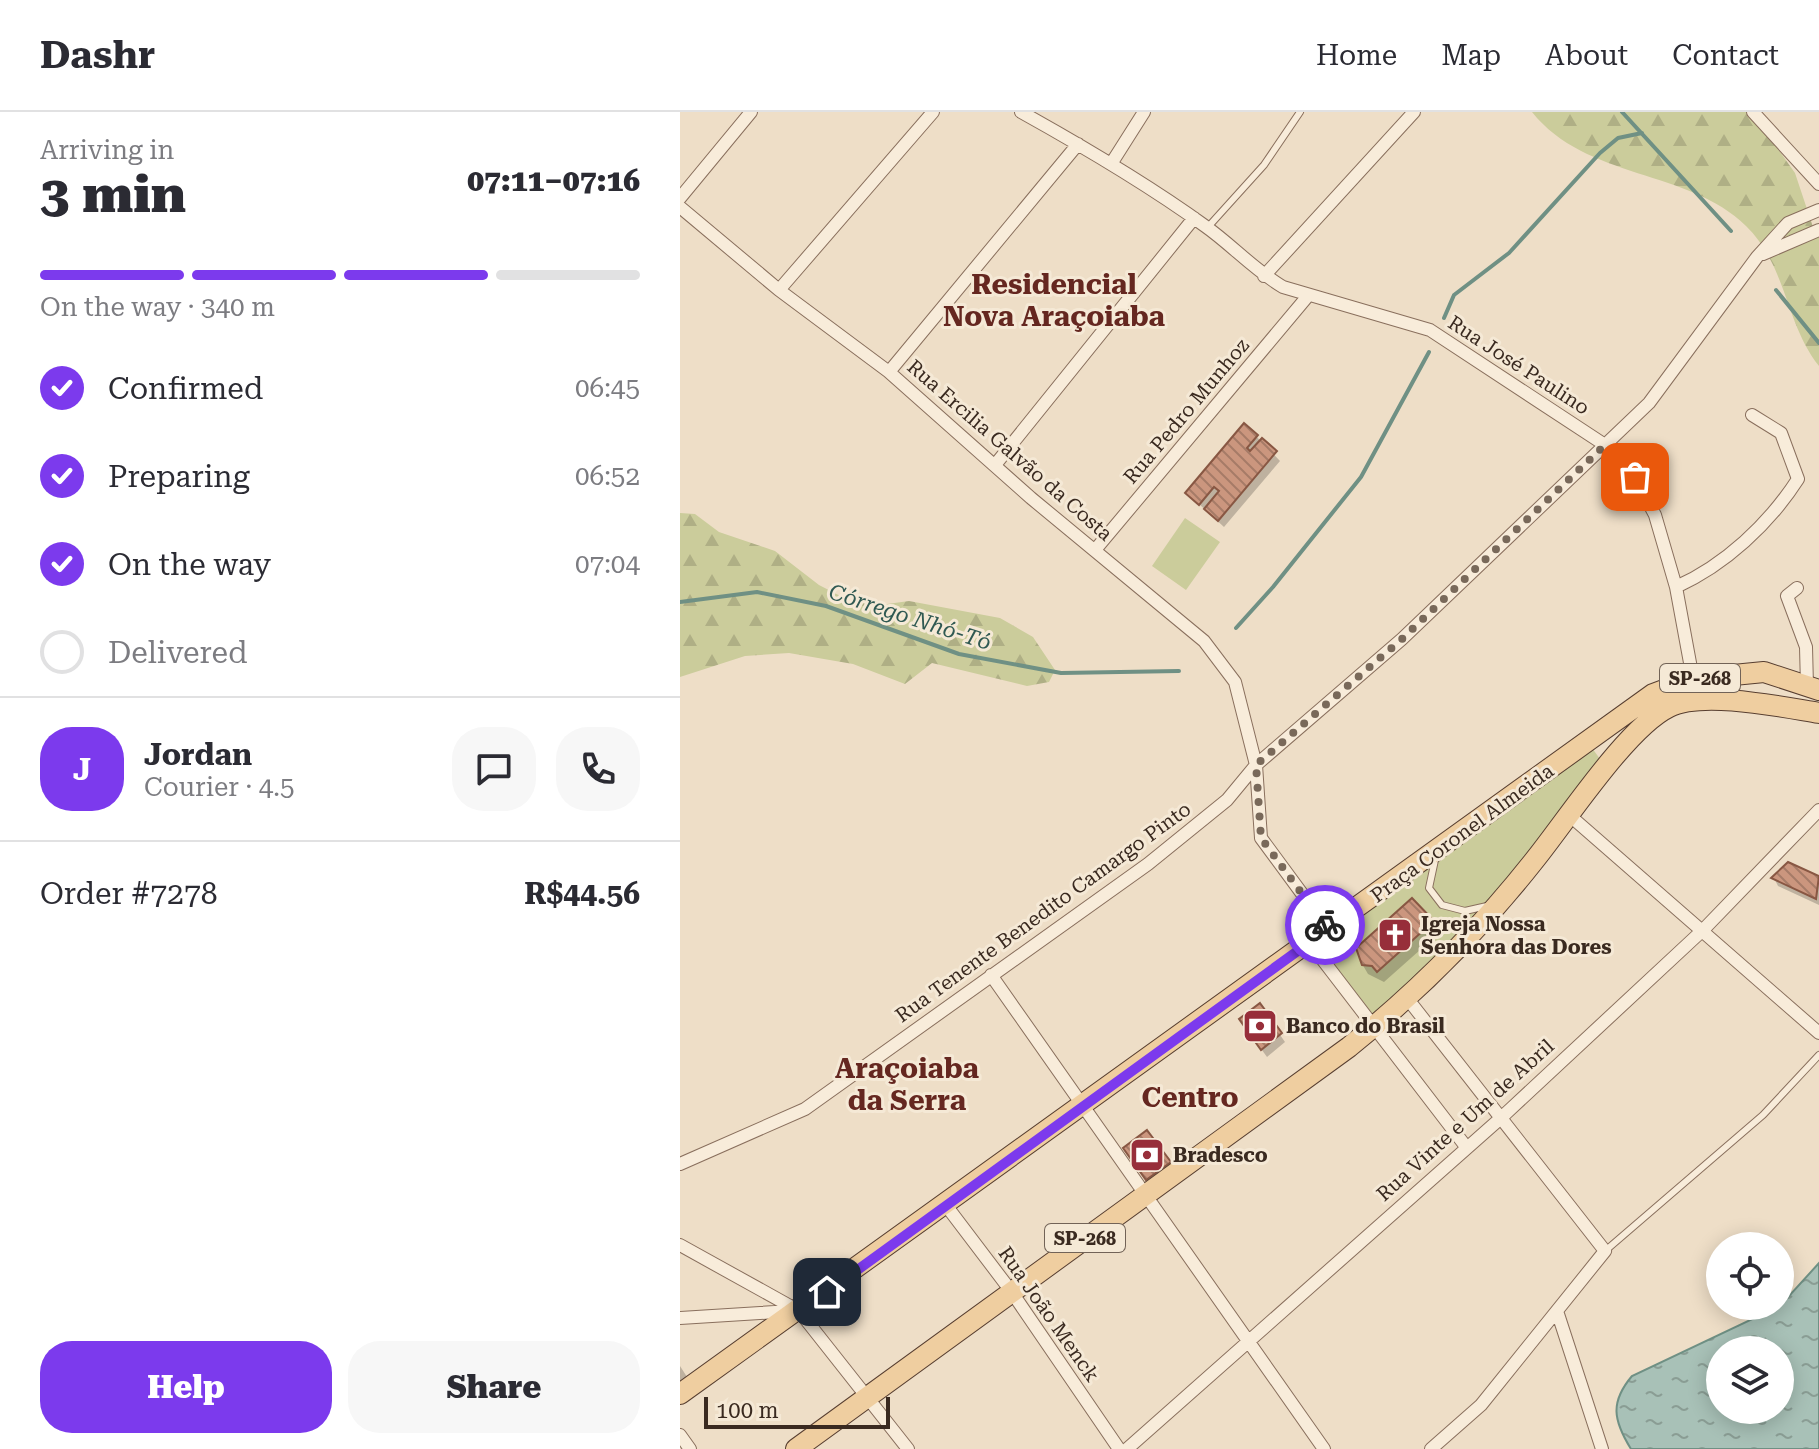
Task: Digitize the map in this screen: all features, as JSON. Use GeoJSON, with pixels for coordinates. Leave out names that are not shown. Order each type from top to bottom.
{"type":"FeatureCollection","features":[{"type":"Feature","properties":{"kind":"main road","name":"SP-268"},"geometry":{"type":"LineString","coordinates":[[1693,679],[1764,672],[1806,686]]}},
{"type":"Feature","properties":{"kind":"main road","name":"Praça Coronel Almeida"},"geometry":{"type":"LineString","coordinates":[[1328,929],[1653,694],[1693,679]]}},
{"type":"Feature","properties":{"kind":"main road"},"geometry":{"type":"LineString","coordinates":[[1782,707],[1796,698],[1806,686]]}},
{"type":"Feature","properties":{"kind":"main road","name":"SP-268"},"geometry":{"type":"LineString","coordinates":[[796,1449],[1374,1027],[1407,998],[1533,863],[1568,814],[1642,728],[1670,706],[1705,700],[1819,713]]}},
{"type":"Feature","properties":{"kind":"main road","name":"SP-268"},"geometry":{"type":"LineString","coordinates":[[680,1394],[1328,929]]}},
{"type":"Feature","properties":{"kind":"street"},"geometry":{"type":"LineString","coordinates":[[680,198],[751,112]]}},
{"type":"Feature","properties":{"kind":"street"},"geometry":{"type":"LineString","coordinates":[[779,290],[933,112]]}},
{"type":"Feature","properties":{"kind":"street","name":"Rua José Paulino"},"geometry":{"type":"LineString","coordinates":[[1021,112],[1111,164],[1208,227],[1264,276],[1307,297],[1430,330],[1605,445],[1635,477],[1655,515],[1676,587],[1693,679]]}},
{"type":"Feature","properties":{"kind":"street"},"geometry":{"type":"LineString","coordinates":[[1111,164],[1144,112]]}},
{"type":"Feature","properties":{"kind":"street"},"geometry":{"type":"LineString","coordinates":[[1264,276],[1414,112]]}},
{"type":"Feature","properties":{"kind":"street"},"geometry":{"type":"LineString","coordinates":[[1753,112],[1819,184]]}},
{"type":"Feature","properties":{"kind":"street"},"geometry":{"type":"LineString","coordinates":[[889,372],[1078,144]]}},
{"type":"Feature","properties":{"kind":"street","name":"Rua Ercilia Galvão da Costa"},"geometry":{"type":"LineString","coordinates":[[680,207],[779,290],[889,372],[1204,641],[1235,682],[1256,765],[1261,838],[1328,929]]}},
{"type":"Feature","properties":{"kind":"street","name":"Rua Tenente Benedito Camargo Pinto"},"geometry":{"type":"LineString","coordinates":[[680,1164],[805,1109],[1148,864],[1227,800],[1256,765],[1402,639],[1649,403],[1757,257],[1788,223],[1819,210]]}},
{"type":"Feature","properties":{"kind":"street"},"geometry":{"type":"LineString","coordinates":[[995,465],[1194,218]]}},
{"type":"Feature","properties":{"kind":"street"},"geometry":{"type":"LineString","coordinates":[[1757,257],[1819,230]]}},
{"type":"Feature","properties":{"kind":"street","name":"Rua Pedro Munhoz"},"geometry":{"type":"LineString","coordinates":[[1095,550],[1307,297]]}},
{"type":"Feature","properties":{"kind":"street"},"geometry":{"type":"LineString","coordinates":[[1676,587],[1725,559],[1785,500],[1798,479],[1781,433],[1752,415]]}},
{"type":"Feature","properties":{"kind":"street"},"geometry":{"type":"LineString","coordinates":[[1797,588],[1787,596],[1806,647],[1806,686]]}},
{"type":"Feature","properties":{"kind":"street","name":"Rua Vinte e Um de Abril"},"geometry":{"type":"LineString","coordinates":[[1127,1449],[1502,1117],[1704,929],[1819,810]]}},
{"type":"Feature","properties":{"kind":"street"},"geometry":{"type":"LineString","coordinates":[[1568,814],[1704,929],[1819,1033]]}},
{"type":"Feature","properties":{"kind":"street"},"geometry":{"type":"LineString","coordinates":[[1309,942],[1467,1148]]}},
{"type":"Feature","properties":{"kind":"street"},"geometry":{"type":"LineString","coordinates":[[991,975],[1324,1449]]}},
{"type":"Feature","properties":{"kind":"street"},"geometry":{"type":"LineString","coordinates":[[1407,998],[1605,1251],[1558,1314],[1481,1405],[1431,1449]]}},
{"type":"Feature","properties":{"kind":"street","name":"Rua João Menck"},"geometry":{"type":"LineString","coordinates":[[945,1204],[1011,1291],[1119,1449]]}},
{"type":"Feature","properties":{"kind":"street"},"geometry":{"type":"LineString","coordinates":[[680,1245],[799,1311],[908,1449]]}},
{"type":"Feature","properties":{"kind":"street"},"geometry":{"type":"LineString","coordinates":[[680,1318],[799,1311]]}},
{"type":"Feature","properties":{"kind":"street"},"geometry":{"type":"LineString","coordinates":[[1558,1314],[1602,1449]]}},
{"type":"Feature","properties":{"kind":"street"},"geometry":{"type":"LineString","coordinates":[[680,1435],[690,1449]]}},
{"type":"Feature","properties":{"kind":"lane"},"geometry":{"type":"LineString","coordinates":[[1208,227],[1264,165],[1300,112]]}},
{"type":"Feature","properties":{"kind":"lane"},"geometry":{"type":"LineString","coordinates":[[1443,847],[1429,879],[1434,897],[1442,905],[1465,911],[1497,902]]}},
{"type":"Feature","properties":{"kind":"lane"},"geometry":{"type":"LineString","coordinates":[[1605,1251],[1763,1115],[1819,1055]]}},
{"type":"Feature","properties":{"kind":"green space"},"geometry":{"type":"Polygon","coordinates":[[[1532,112],[1752,112],[1795,173],[1813,227],[1819,232],[1819,366],[1799,332],[1770,259],[1746,226],[1723,208],[1696,194],[1580,150],[1554,134],[1532,112]]]}},
{"type":"Feature","properties":{"kind":"green space"},"geometry":{"type":"Polygon","coordinates":[[[680,513],[695,514],[719,532],[775,551],[819,585],[850,601],[880,605],[909,601],[1000,618],[1033,637],[1055,670],[1049,682],[1027,686],[932,663],[905,684],[853,664],[789,653],[745,656],[680,677],[680,513]]]}},
{"type":"Feature","properties":{"kind":"green space"},"geometry":{"type":"Polygon","coordinates":[[[1185,518],[1220,542],[1186,590],[1152,566],[1185,518]]]}},
{"type":"Feature","properties":{"kind":"green space"},"geometry":{"type":"Polygon","coordinates":[[[1592,748],[1600,759],[1531,861],[1374,1023],[1313,942],[1592,748]]]}},
{"type":"Feature","properties":{"kind":"water"},"geometry":{"type":"Polygon","coordinates":[[[1819,1263],[1819,1449],[1631,1449],[1620,1429],[1616,1411],[1625,1385],[1632,1376],[1706,1341],[1706,1424],[1794,1424],[1794,1336],[1717,1336],[1750,1320],[1794,1320],[1794,1291],[1819,1263]]]}},
{"type":"Feature","properties":{"kind":"building"},"geometry":{"type":"Polygon","coordinates":[[[1244,423],[1258,435],[1247,448],[1250,451],[1262,438],[1277,451],[1218,521],[1204,509],[1219,491],[1214,487],[1199,505],[1185,493],[1244,423]]]}},
{"type":"Feature","properties":{"kind":"building"},"geometry":{"type":"Polygon","coordinates":[[[1788,862],[1819,876],[1816,899],[1771,878],[1788,862]]]}},
{"type":"Feature","properties":{"kind":"building","name":"Igreja Nossa Senhora das Dores"},"geometry":{"type":"Polygon","coordinates":[[[1412,898],[1434,921],[1377,972],[1372,966],[1362,965],[1356,948],[1412,898]]]}},
{"type":"Feature","properties":{"kind":"building","name":"Banco do Brasil"},"geometry":{"type":"Polygon","coordinates":[[[1260,1003],[1282,1033],[1261,1050],[1239,1019],[1260,1003]]]}},
{"type":"Feature","properties":{"kind":"building","name":"Bradesco"},"geometry":{"type":"Polygon","coordinates":[[[1147,1130],[1171,1162],[1146,1180],[1123,1148],[1147,1130]]]}},
{"type":"Feature","properties":{"kind":"waterway"},"geometry":{"type":"LineString","coordinates":[[1622,112],[1731,231]]}},
{"type":"Feature","properties":{"kind":"waterway","name":"Córrego Nhó-Tó"},"geometry":{"type":"LineString","coordinates":[[1444,318],[1454,295],[1509,253],[1600,153],[1618,138],[1642,133]]}},
{"type":"Feature","properties":{"kind":"waterway"},"geometry":{"type":"LineString","coordinates":[[1776,290],[1819,343]]}},
{"type":"Feature","properties":{"kind":"waterway","name":"Córrego Nhó-Tó"},"geometry":{"type":"LineString","coordinates":[[1236,628],[1361,477],[1429,352]]}},
{"type":"Feature","properties":{"kind":"waterway","name":"Córrego Nhó-Tó"},"geometry":{"type":"LineString","coordinates":[[680,602],[757,592],[826,606],[959,654],[1061,673],[1179,671]]}},
{"type":"Feature","properties":{"kind":"way so far"},"geometry":{"type":"LineString","coordinates":[[1325,925],[1261,838],[1256,765],[1402,639],[1605,445],[1635,477]]}},
{"type":"Feature","properties":{"kind":"place","name":"Igreja Nossa Senhora das Dores"},"geometry":{"type":"Point","coordinates":[1395,935]}},
{"type":"Feature","properties":{"kind":"place","name":"Banco do Brasil"},"geometry":{"type":"Point","coordinates":[1260,1026]}},
{"type":"Feature","properties":{"kind":"place","name":"Bradesco"},"geometry":{"type":"Point","coordinates":[1147,1155]}},
{"type":"Feature","properties":{"kind":"district","name":"Residencial Nova Araçoiaba"},"geometry":{"type":"Point","coordinates":[1054,300]}},
{"type":"Feature","properties":{"kind":"district","name":"Araçoiaba da Serra"},"geometry":{"type":"Point","coordinates":[907,1084]}},
{"type":"Feature","properties":{"kind":"district","name":"Centro"},"geometry":{"type":"Point","coordinates":[1190,1097]}},
{"type":"Feature","properties":{"kind":"route"},"geometry":{"type":"LineString","coordinates":[[827,1292],[1328,929],[1325,925]]}}]}
